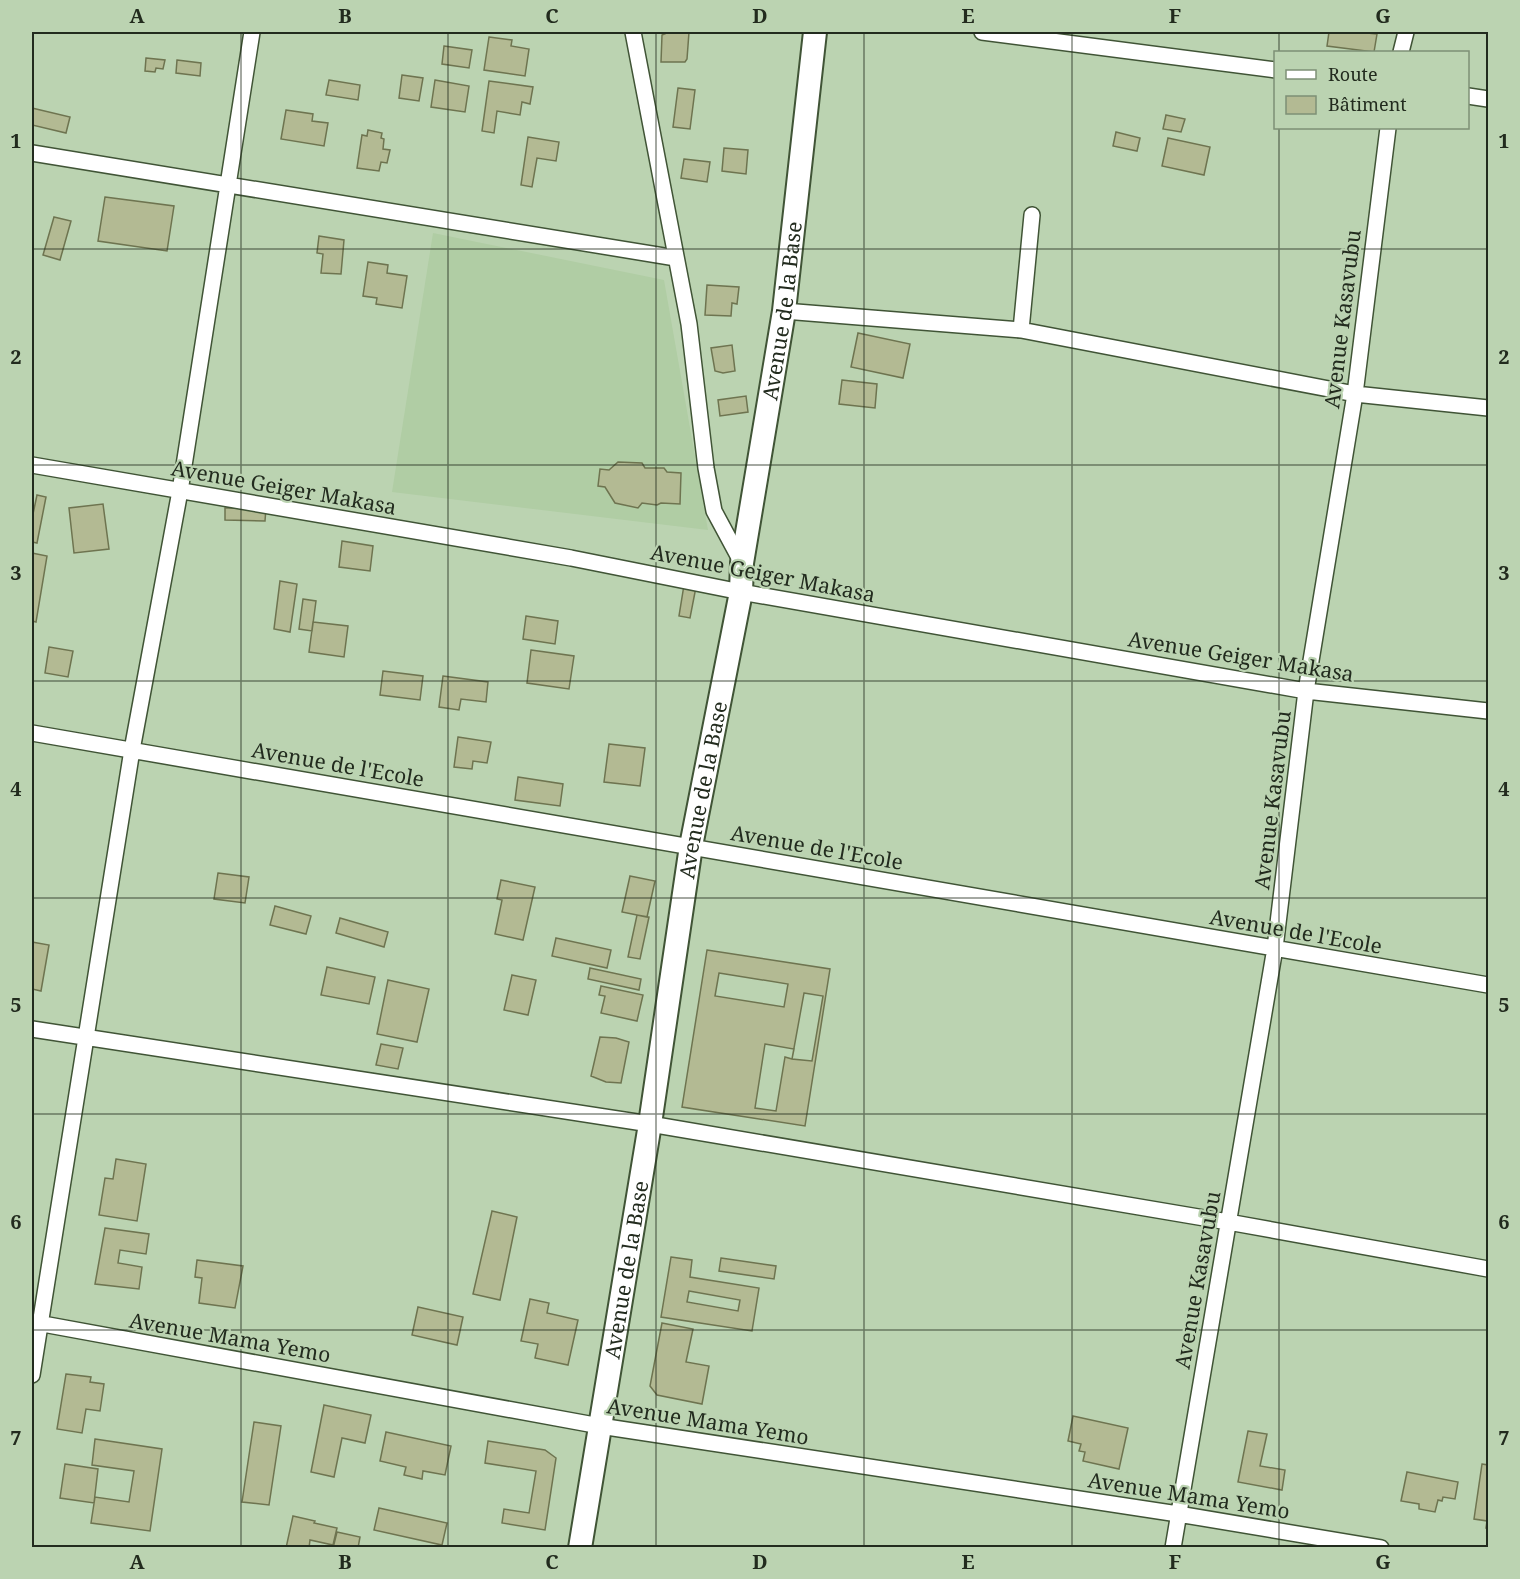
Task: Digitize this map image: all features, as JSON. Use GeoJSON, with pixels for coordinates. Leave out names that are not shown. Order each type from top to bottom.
{"type":"FeatureCollection","features":[{"type":"Feature","properties":{"kind":"main road","name":"Avenue de la Base"},"geometry":{"type":"LineString","coordinates":[[580,1548],[650,1124],[691,846],[741,592],[742,563],[784,311],[815,32]]}},
{"type":"Feature","properties":{"kind":"street"},"geometry":{"type":"LineString","coordinates":[[32,1375],[36,1322],[132,750],[180,490],[252,32]]}},
{"type":"Feature","properties":{"kind":"street"},"geometry":{"type":"LineString","coordinates":[[633,32],[689,324],[706,468],[714,511],[742,563]]}},
{"type":"Feature","properties":{"kind":"street"},"geometry":{"type":"LineString","coordinates":[[982,32],[1274,70]]}},
{"type":"Feature","properties":{"kind":"street"},"geometry":{"type":"LineString","coordinates":[[1401,51],[1406,32]]}},
{"type":"Feature","properties":{"kind":"street"},"geometry":{"type":"LineString","coordinates":[[1469,96],[1488,99]]}},
{"type":"Feature","properties":{"kind":"street","name":"Avenue Kasavubu"},"geometry":{"type":"LineString","coordinates":[[1173,1548],[1275,948],[1306,691],[1355,394],[1388,129]]}},
{"type":"Feature","properties":{"kind":"street"},"geometry":{"type":"LineString","coordinates":[[32,153],[676,258]]}},
{"type":"Feature","properties":{"kind":"street"},"geometry":{"type":"LineString","coordinates":[[1021,330],[1032,215]]}},
{"type":"Feature","properties":{"kind":"street"},"geometry":{"type":"LineString","coordinates":[[784,311],[1021,330],[1355,394],[1488,408]]}},
{"type":"Feature","properties":{"kind":"street","name":"Avenue Geiger Makasa"},"geometry":{"type":"LineString","coordinates":[[32,465],[571,558],[741,592],[1306,691],[1488,711]]}},
{"type":"Feature","properties":{"kind":"street","name":"Avenue de l'Ecole"},"geometry":{"type":"LineString","coordinates":[[32,733],[1488,985]]}},
{"type":"Feature","properties":{"kind":"street"},"geometry":{"type":"LineString","coordinates":[[32,1029],[650,1124],[1228,1222],[1488,1269]]}},
{"type":"Feature","properties":{"kind":"street","name":"Avenue Mama Yemo"},"geometry":{"type":"LineString","coordinates":[[36,1322],[600,1426],[1178,1514],[1381,1548]]}},
{"type":"Feature","properties":{"kind":"shaded area"},"geometry":{"type":"Polygon","coordinates":[[[433,233],[664,280],[708,530],[392,492],[433,233]]]}},
{"type":"Feature","properties":{"kind":"building"},"geometry":{"type":"Polygon","coordinates":[[[669,32],[689,32],[685,62],[661,62],[662,35],[669,32]]]}},
{"type":"Feature","properties":{"kind":"building"},"geometry":{"type":"Polygon","coordinates":[[[1329,32],[1377,34],[1374,51],[1327,46],[1329,32]]]}},
{"type":"Feature","properties":{"kind":"building"},"geometry":{"type":"Polygon","coordinates":[[[489,37],[512,40],[511,46],[529,49],[525,76],[484,70],[489,37]]]}},
{"type":"Feature","properties":{"kind":"building"},"geometry":{"type":"Polygon","coordinates":[[[444,46],[472,50],[469,68],[442,64],[444,46]]]}},
{"type":"Feature","properties":{"kind":"building"},"geometry":{"type":"Polygon","coordinates":[[[146,58],[165,60],[163,69],[156,68],[155,72],[145,71],[146,58]]]}},
{"type":"Feature","properties":{"kind":"building"},"geometry":{"type":"Polygon","coordinates":[[[177,60],[201,63],[200,76],[176,73],[177,60]]]}},
{"type":"Feature","properties":{"kind":"building"},"geometry":{"type":"Polygon","coordinates":[[[402,75],[423,78],[419,101],[399,98],[402,75]]]}},
{"type":"Feature","properties":{"kind":"building"},"geometry":{"type":"Polygon","coordinates":[[[329,80],[360,85],[358,100],[326,95],[329,80]]]}},
{"type":"Feature","properties":{"kind":"building"},"geometry":{"type":"Polygon","coordinates":[[[435,80],[469,86],[465,112],[431,107],[435,80]]]}},
{"type":"Feature","properties":{"kind":"building"},"geometry":{"type":"Polygon","coordinates":[[[489,81],[533,87],[530,104],[522,102],[520,115],[497,111],[494,133],[482,131],[489,81]]]}},
{"type":"Feature","properties":{"kind":"building"},"geometry":{"type":"Polygon","coordinates":[[[678,88],[695,90],[690,129],[673,127],[678,88]]]}},
{"type":"Feature","properties":{"kind":"building"},"geometry":{"type":"Polygon","coordinates":[[[32,108],[70,117],[66,133],[32,125],[32,108]]]}},
{"type":"Feature","properties":{"kind":"building"},"geometry":{"type":"Polygon","coordinates":[[[286,110],[313,114],[312,121],[328,123],[324,146],[281,139],[286,110]]]}},
{"type":"Feature","properties":{"kind":"building"},"geometry":{"type":"Polygon","coordinates":[[[1166,115],[1185,119],[1181,132],[1163,129],[1166,115]]]}},
{"type":"Feature","properties":{"kind":"building"},"geometry":{"type":"Polygon","coordinates":[[[368,130],[382,133],[383,149],[390,150],[387,163],[381,162],[379,171],[357,168],[362,135],[367,136],[368,130]]]}},
{"type":"Feature","properties":{"kind":"building"},"geometry":{"type":"Polygon","coordinates":[[[1116,132],[1140,138],[1137,151],[1113,146],[1116,132]]]}},
{"type":"Feature","properties":{"kind":"building"},"geometry":{"type":"Polygon","coordinates":[[[528,137],[559,142],[556,161],[537,158],[532,187],[521,185],[528,137]]]}},
{"type":"Feature","properties":{"kind":"building"},"geometry":{"type":"Polygon","coordinates":[[[1168,138],[1210,147],[1204,175],[1162,166],[1168,138]]]}},
{"type":"Feature","properties":{"kind":"building"},"geometry":{"type":"Polygon","coordinates":[[[724,148],[748,150],[746,174],[722,171],[724,148]]]}},
{"type":"Feature","properties":{"kind":"building"},"geometry":{"type":"Polygon","coordinates":[[[684,159],[710,162],[707,182],[681,178],[684,159]]]}},
{"type":"Feature","properties":{"kind":"building"},"geometry":{"type":"Polygon","coordinates":[[[105,197],[174,206],[167,251],[98,241],[105,197]]]}},
{"type":"Feature","properties":{"kind":"building"},"geometry":{"type":"Polygon","coordinates":[[[54,217],[71,221],[60,260],[43,255],[54,217]]]}},
{"type":"Feature","properties":{"kind":"building"},"geometry":{"type":"Polygon","coordinates":[[[319,236],[344,240],[341,274],[321,273],[323,254],[317,253],[319,236]]]}},
{"type":"Feature","properties":{"kind":"building"},"geometry":{"type":"Polygon","coordinates":[[[368,262],[388,265],[387,273],[407,276],[402,308],[376,304],[377,298],[363,296],[368,262]]]}},
{"type":"Feature","properties":{"kind":"building"},"geometry":{"type":"Polygon","coordinates":[[[707,285],[739,287],[737,304],[732,303],[731,316],[705,315],[707,285]]]}},
{"type":"Feature","properties":{"kind":"building"},"geometry":{"type":"Polygon","coordinates":[[[858,333],[910,344],[903,378],[851,367],[858,333]]]}},
{"type":"Feature","properties":{"kind":"building"},"geometry":{"type":"Polygon","coordinates":[[[732,345],[735,371],[723,373],[715,371],[711,348],[732,345]]]}},
{"type":"Feature","properties":{"kind":"building"},"geometry":{"type":"Polygon","coordinates":[[[842,380],[877,384],[875,408],[839,404],[842,380]]]}},
{"type":"Feature","properties":{"kind":"building"},"geometry":{"type":"Polygon","coordinates":[[[746,396],[748,412],[720,416],[718,400],[746,396]]]}},
{"type":"Feature","properties":{"kind":"building"},"geometry":{"type":"Polygon","coordinates":[[[618,462],[642,463],[645,468],[664,468],[667,472],[681,473],[680,504],[642,503],[638,508],[615,503],[605,487],[598,486],[600,469],[609,470],[618,462]]]}},
{"type":"Feature","properties":{"kind":"building"},"geometry":{"type":"Polygon","coordinates":[[[37,495],[46,497],[37,543],[32,542],[32,513],[37,495]]]}},
{"type":"Feature","properties":{"kind":"building"},"geometry":{"type":"Polygon","coordinates":[[[103,504],[109,549],[74,553],[69,508],[103,504]]]}},
{"type":"Feature","properties":{"kind":"building"},"geometry":{"type":"Polygon","coordinates":[[[225,508],[266,508],[265,521],[225,520],[225,508]]]}},
{"type":"Feature","properties":{"kind":"building"},"geometry":{"type":"Polygon","coordinates":[[[342,541],[373,546],[370,571],[339,567],[342,541]]]}},
{"type":"Feature","properties":{"kind":"building"},"geometry":{"type":"Polygon","coordinates":[[[32,553],[47,556],[36,622],[32,621],[32,553]]]}},
{"type":"Feature","properties":{"kind":"building"},"geometry":{"type":"Polygon","coordinates":[[[280,581],[297,584],[290,632],[274,629],[280,581]]]}},
{"type":"Feature","properties":{"kind":"building"},"geometry":{"type":"Polygon","coordinates":[[[684,585],[696,587],[690,618],[679,616],[684,585]]]}},
{"type":"Feature","properties":{"kind":"building"},"geometry":{"type":"Polygon","coordinates":[[[303,599],[316,601],[312,631],[299,629],[303,599]]]}},
{"type":"Feature","properties":{"kind":"building"},"geometry":{"type":"Polygon","coordinates":[[[526,616],[558,621],[555,644],[523,639],[526,616]]]}},
{"type":"Feature","properties":{"kind":"building"},"geometry":{"type":"Polygon","coordinates":[[[313,622],[348,626],[344,657],[309,652],[313,622]]]}},
{"type":"Feature","properties":{"kind":"building"},"geometry":{"type":"Polygon","coordinates":[[[49,647],[73,651],[68,677],[45,673],[49,647]]]}},
{"type":"Feature","properties":{"kind":"building"},"geometry":{"type":"Polygon","coordinates":[[[531,650],[574,656],[569,689],[527,683],[531,650]]]}},
{"type":"Feature","properties":{"kind":"building"},"geometry":{"type":"Polygon","coordinates":[[[383,671],[423,676],[420,700],[380,695],[383,671]]]}},
{"type":"Feature","properties":{"kind":"building"},"geometry":{"type":"Polygon","coordinates":[[[443,676],[488,682],[486,702],[461,699],[459,710],[439,707],[443,676]]]}},
{"type":"Feature","properties":{"kind":"building"},"geometry":{"type":"Polygon","coordinates":[[[458,737],[491,742],[487,763],[473,761],[472,769],[454,767],[458,737]]]}},
{"type":"Feature","properties":{"kind":"building"},"geometry":{"type":"Polygon","coordinates":[[[609,744],[645,748],[640,786],[604,782],[609,744]]]}},
{"type":"Feature","properties":{"kind":"building"},"geometry":{"type":"Polygon","coordinates":[[[518,777],[563,784],[560,806],[515,800],[518,777]]]}},
{"type":"Feature","properties":{"kind":"building"},"geometry":{"type":"Polygon","coordinates":[[[218,873],[249,877],[245,903],[214,899],[218,873]]]}},
{"type":"Feature","properties":{"kind":"building"},"geometry":{"type":"Polygon","coordinates":[[[630,876],[655,881],[647,917],[622,912],[630,876]]]}},
{"type":"Feature","properties":{"kind":"building"},"geometry":{"type":"Polygon","coordinates":[[[501,880],[535,887],[523,940],[495,934],[502,900],[497,899],[501,880]]]}},
{"type":"Feature","properties":{"kind":"building"},"geometry":{"type":"Polygon","coordinates":[[[275,906],[311,916],[306,934],[270,925],[275,906]]]}},
{"type":"Feature","properties":{"kind":"building"},"geometry":{"type":"Polygon","coordinates":[[[637,915],[649,917],[640,959],[628,957],[637,915]]]}},
{"type":"Feature","properties":{"kind":"building"},"geometry":{"type":"Polygon","coordinates":[[[340,918],[388,932],[384,947],[336,933],[340,918]]]}},
{"type":"Feature","properties":{"kind":"building"},"geometry":{"type":"Polygon","coordinates":[[[556,938],[611,950],[607,968],[552,956],[556,938]]]}},
{"type":"Feature","properties":{"kind":"building"},"geometry":{"type":"Polygon","coordinates":[[[32,942],[49,945],[41,991],[32,989],[32,942]]]}},
{"type":"Feature","properties":{"kind":"building"},"geometry":{"type":"Polygon","coordinates":[[[707,950],[830,969],[805,1126],[682,1107],[707,950]]]}},
{"type":"Feature","properties":{"kind":"building"},"geometry":{"type":"Polygon","coordinates":[[[327,967],[375,977],[369,1004],[321,995],[327,967]]]}},
{"type":"Feature","properties":{"kind":"building"},"geometry":{"type":"Polygon","coordinates":[[[590,968],[641,979],[639,990],[588,979],[590,968]]]}},
{"type":"Feature","properties":{"kind":"building"},"geometry":{"type":"Polygon","coordinates":[[[719,973],[788,984],[784,1007],[715,996],[719,973]]]}},
{"type":"Feature","properties":{"kind":"building"},"geometry":{"type":"Polygon","coordinates":[[[512,975],[536,980],[528,1015],[504,1010],[512,975]]]}},
{"type":"Feature","properties":{"kind":"building"},"geometry":{"type":"Polygon","coordinates":[[[388,980],[429,989],[417,1042],[377,1034],[388,980]]]}},
{"type":"Feature","properties":{"kind":"building"},"geometry":{"type":"Polygon","coordinates":[[[601,986],[643,995],[637,1021],[601,1013],[605,996],[599,995],[601,986]]]}},
{"type":"Feature","properties":{"kind":"building"},"geometry":{"type":"Polygon","coordinates":[[[804,993],[823,996],[812,1061],[792,1059],[804,993]]]}},
{"type":"Feature","properties":{"kind":"building"},"geometry":{"type":"Polygon","coordinates":[[[600,1037],[629,1042],[621,1083],[606,1082],[591,1076],[600,1037]]]}},
{"type":"Feature","properties":{"kind":"building"},"geometry":{"type":"Polygon","coordinates":[[[381,1044],[403,1048],[398,1069],[376,1065],[381,1044]]]}},
{"type":"Feature","properties":{"kind":"building"},"geometry":{"type":"Polygon","coordinates":[[[765,1044],[794,1049],[792,1059],[785,1057],[776,1111],[755,1108],[765,1044]]]}},
{"type":"Feature","properties":{"kind":"building"},"geometry":{"type":"Polygon","coordinates":[[[116,1159],[146,1164],[137,1221],[99,1215],[105,1178],[113,1179],[116,1159]]]}},
{"type":"Feature","properties":{"kind":"building"},"geometry":{"type":"Polygon","coordinates":[[[492,1211],[517,1217],[500,1300],[473,1294],[492,1211]]]}},
{"type":"Feature","properties":{"kind":"building"},"geometry":{"type":"Polygon","coordinates":[[[105,1228],[149,1234],[146,1254],[120,1250],[118,1263],[142,1267],[139,1289],[95,1284],[105,1228]]]}},
{"type":"Feature","properties":{"kind":"building"},"geometry":{"type":"Polygon","coordinates":[[[671,1257],[692,1260],[690,1277],[759,1288],[752,1331],[661,1317],[671,1257]],[[689,1291],[687,1302],[738,1311],[740,1300],[689,1291]]]}},
{"type":"Feature","properties":{"kind":"building"},"geometry":{"type":"Polygon","coordinates":[[[721,1258],[776,1266],[774,1279],[719,1271],[721,1258]]]}},
{"type":"Feature","properties":{"kind":"building"},"geometry":{"type":"Polygon","coordinates":[[[197,1260],[243,1266],[235,1308],[199,1303],[202,1278],[195,1277],[197,1260]]]}},
{"type":"Feature","properties":{"kind":"building"},"geometry":{"type":"Polygon","coordinates":[[[530,1299],[549,1303],[547,1313],[578,1320],[568,1365],[535,1358],[538,1344],[521,1341],[530,1299]]]}},
{"type":"Feature","properties":{"kind":"building"},"geometry":{"type":"Polygon","coordinates":[[[418,1307],[463,1317],[457,1345],[412,1335],[418,1307]]]}},
{"type":"Feature","properties":{"kind":"building"},"geometry":{"type":"Polygon","coordinates":[[[662,1323],[693,1329],[686,1362],[709,1366],[702,1404],[657,1395],[650,1386],[662,1323]]]}},
{"type":"Feature","properties":{"kind":"building"},"geometry":{"type":"Polygon","coordinates":[[[66,1374],[91,1377],[90,1382],[104,1384],[100,1411],[86,1409],[82,1433],[57,1429],[66,1374]]]}},
{"type":"Feature","properties":{"kind":"building"},"geometry":{"type":"Polygon","coordinates":[[[324,1405],[371,1415],[365,1443],[342,1438],[334,1477],[311,1472],[324,1405]]]}},
{"type":"Feature","properties":{"kind":"building"},"geometry":{"type":"Polygon","coordinates":[[[1073,1416],[1128,1428],[1119,1469],[1083,1461],[1085,1452],[1079,1451],[1081,1444],[1068,1441],[1073,1416]]]}},
{"type":"Feature","properties":{"kind":"building"},"geometry":{"type":"Polygon","coordinates":[[[254,1422],[281,1426],[269,1505],[242,1502],[254,1422]]]}},
{"type":"Feature","properties":{"kind":"building"},"geometry":{"type":"Polygon","coordinates":[[[1248,1431],[1267,1434],[1260,1466],[1285,1470],[1282,1490],[1238,1482],[1248,1431]]]}},
{"type":"Feature","properties":{"kind":"building"},"geometry":{"type":"Polygon","coordinates":[[[386,1432],[451,1446],[445,1475],[423,1471],[422,1479],[404,1475],[406,1467],[380,1461],[386,1432]]]}},
{"type":"Feature","properties":{"kind":"building"},"geometry":{"type":"Polygon","coordinates":[[[95,1439],[162,1449],[150,1531],[91,1523],[95,1497],[129,1502],[134,1471],[92,1465],[95,1439]]]}},
{"type":"Feature","properties":{"kind":"building"},"geometry":{"type":"Polygon","coordinates":[[[488,1441],[545,1450],[556,1458],[545,1530],[502,1523],[504,1509],[529,1513],[536,1471],[485,1463],[488,1441]]]}},
{"type":"Feature","properties":{"kind":"building"},"geometry":{"type":"Polygon","coordinates":[[[65,1464],[98,1469],[94,1503],[60,1498],[65,1464]]]}},
{"type":"Feature","properties":{"kind":"building"},"geometry":{"type":"Polygon","coordinates":[[[1482,1464],[1488,1465],[1488,1528],[1486,1528],[1487,1521],[1474,1519],[1482,1464]]]}},
{"type":"Feature","properties":{"kind":"building"},"geometry":{"type":"Polygon","coordinates":[[[1407,1472],[1458,1482],[1455,1499],[1443,1497],[1442,1501],[1438,1500],[1435,1512],[1419,1509],[1419,1504],[1401,1501],[1407,1472]]]}},
{"type":"Feature","properties":{"kind":"building"},"geometry":{"type":"Polygon","coordinates":[[[379,1508],[447,1523],[442,1545],[374,1530],[379,1508]]]}},
{"type":"Feature","properties":{"kind":"building"},"geometry":{"type":"Polygon","coordinates":[[[293,1516],[337,1528],[333,1545],[310,1540],[309,1548],[286,1548],[293,1516]]]}},
{"type":"Feature","properties":{"kind":"building"},"geometry":{"type":"Polygon","coordinates":[[[337,1532],[360,1537],[358,1548],[333,1548],[337,1532]]]}}]}
